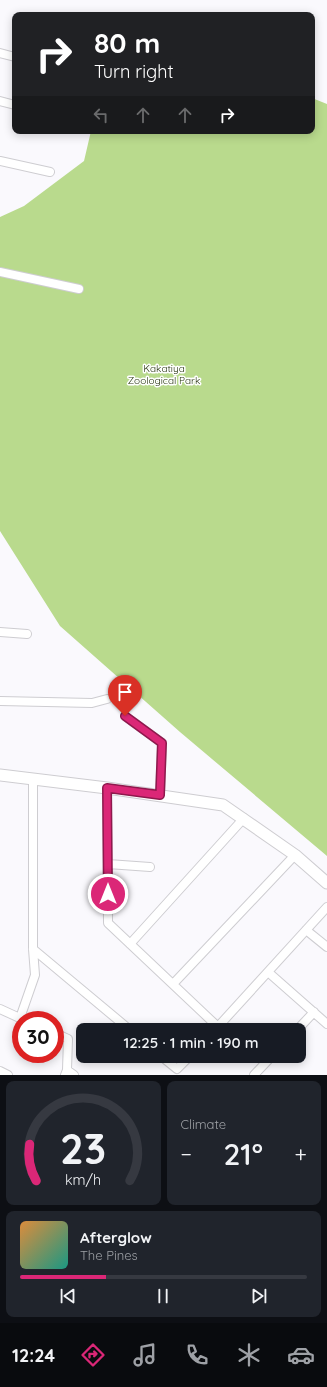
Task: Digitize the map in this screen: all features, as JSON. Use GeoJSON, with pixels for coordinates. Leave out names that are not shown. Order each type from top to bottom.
{"type":"FeatureCollection","features":[{"type":"Feature","properties":{"kind":"street"},"geometry":{"type":"LineString","coordinates":[[0,53],[12,56]]}},
{"type":"Feature","properties":{"kind":"street"},"geometry":{"type":"LineString","coordinates":[[0,101],[12,103]]}},
{"type":"Feature","properties":{"kind":"street"},"geometry":{"type":"LineString","coordinates":[[0,161],[50,172]]}},
{"type":"Feature","properties":{"kind":"street"},"geometry":{"type":"LineString","coordinates":[[0,272],[79,289]]}},
{"type":"Feature","properties":{"kind":"street"},"geometry":{"type":"LineString","coordinates":[[0,632],[27,634]]}},
{"type":"Feature","properties":{"kind":"street"},"geometry":{"type":"LineString","coordinates":[[0,701],[92,703],[107,698]]}},
{"type":"Feature","properties":{"kind":"street"},"geometry":{"type":"LineString","coordinates":[[125,716],[162,743],[160,795]]}},
{"type":"Feature","properties":{"kind":"street"},"geometry":{"type":"LineString","coordinates":[[0,775],[160,795],[223,805],[244,818],[295,855],[327,883]]}},
{"type":"Feature","properties":{"kind":"street"},"geometry":{"type":"LineString","coordinates":[[25,1011],[35,975],[33,949],[33,779]]}},
{"type":"Feature","properties":{"kind":"street"},"geometry":{"type":"LineString","coordinates":[[107,788],[108,923],[212,1023]]}},
{"type":"Feature","properties":{"kind":"street"},"geometry":{"type":"LineString","coordinates":[[130,944],[244,818]]}},
{"type":"Feature","properties":{"kind":"street"},"geometry":{"type":"LineString","coordinates":[[173,984],[295,855]]}},
{"type":"Feature","properties":{"kind":"street"},"geometry":{"type":"LineString","coordinates":[[108,864],[150,867]]}},
{"type":"Feature","properties":{"kind":"street"},"geometry":{"type":"LineString","coordinates":[[222,1023],[327,907]]}},
{"type":"Feature","properties":{"kind":"street"},"geometry":{"type":"LineString","coordinates":[[306,930],[327,947]]}},
{"type":"Feature","properties":{"kind":"street"},"geometry":{"type":"LineString","coordinates":[[33,949],[122,1023]]}},
{"type":"Feature","properties":{"kind":"street"},"geometry":{"type":"LineString","coordinates":[[268,972],[327,1024]]}},
{"type":"Feature","properties":{"kind":"street"},"geometry":{"type":"LineString","coordinates":[[0,1009],[12,1014]]}},
{"type":"Feature","properties":{"kind":"street"},"geometry":{"type":"LineString","coordinates":[[304,1023],[314,1012]]}},
{"type":"Feature","properties":{"kind":"street"},"geometry":{"type":"LineString","coordinates":[[64,1037],[68,1039],[69,1073]]}},
{"type":"Feature","properties":{"kind":"street"},"geometry":{"type":"LineString","coordinates":[[167,1063],[174,1072],[183,1063]]}},
{"type":"Feature","properties":{"kind":"street"},"geometry":{"type":"LineString","coordinates":[[254,1075],[265,1063]]}},
{"type":"Feature","properties":{"kind":"green space","name":"Kakatiya Zoological Park"},"geometry":{"type":"Polygon","coordinates":[[[315,99],[327,104],[327,856],[180,732],[60,626],[0,531],[0,217],[24,206],[84,161],[90,134],[315,134],[315,99]]]}},
{"type":"Feature","properties":{"kind":"route"},"geometry":{"type":"LineString","coordinates":[[108,894],[107,788],[160,795],[162,743],[125,716]]}}]}
